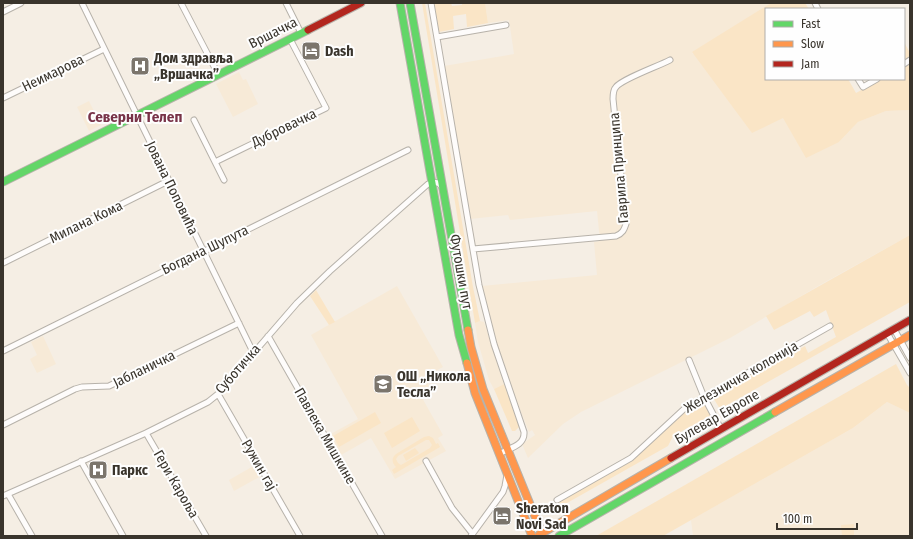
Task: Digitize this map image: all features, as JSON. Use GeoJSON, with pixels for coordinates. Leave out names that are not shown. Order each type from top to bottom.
{"type":"FeatureCollection","features":[{"type":"Feature","properties":{"kind":"main road","name":"Вршачка"},"geometry":{"type":"LineString","coordinates":[[3,182],[361,3]]}},
{"type":"Feature","properties":{"kind":"main road","name":"Футошки пут"},"geometry":{"type":"LineString","coordinates":[[400,3],[459,335],[475,393],[532,536]]}},
{"type":"Feature","properties":{"kind":"main road","name":"Футошки пут"},"geometry":{"type":"LineString","coordinates":[[410,3],[471,348],[483,389],[541,535]]}},
{"type":"Feature","properties":{"kind":"main road","name":"Булевар Европе"},"geometry":{"type":"LineString","coordinates":[[541,535],[910,320]]}},
{"type":"Feature","properties":{"kind":"main road","name":"Булевар Европе"},"geometry":{"type":"LineString","coordinates":[[559,536],[910,335]]}},
{"type":"Feature","properties":{"kind":"street"},"geometry":{"type":"LineString","coordinates":[[3,12],[21,3]]}},
{"type":"Feature","properties":{"kind":"street","name":"Јована Поповића"},"geometry":{"type":"LineString","coordinates":[[82,3],[253,352]]}},
{"type":"Feature","properties":{"kind":"street"},"geometry":{"type":"LineString","coordinates":[[181,3],[218,74]]}},
{"type":"Feature","properties":{"kind":"street"},"geometry":{"type":"LineString","coordinates":[[286,3],[301,33]]}},
{"type":"Feature","properties":{"kind":"street"},"geometry":{"type":"LineString","coordinates":[[431,3],[479,285],[494,344],[525,438],[521,443],[499,454]]}},
{"type":"Feature","properties":{"kind":"street"},"geometry":{"type":"LineString","coordinates":[[437,36],[506,25]]}},
{"type":"Feature","properties":{"kind":"street","name":"Дубровачка"},"geometry":{"type":"LineString","coordinates":[[215,162],[326,108],[290,39]]}},
{"type":"Feature","properties":{"kind":"street","name":"Неимарова"},"geometry":{"type":"LineString","coordinates":[[3,98],[104,49]]}},
{"type":"Feature","properties":{"kind":"street","name":"Гаврила Принципа"},"geometry":{"type":"LineString","coordinates":[[473,249],[616,236],[621,234],[624,231],[626,224],[613,99],[614,90],[615,87],[626,80],[670,60]]}},
{"type":"Feature","properties":{"kind":"street"},"geometry":{"type":"LineString","coordinates":[[859,80],[863,87],[875,80]]}},
{"type":"Feature","properties":{"kind":"street"},"geometry":{"type":"LineString","coordinates":[[194,120],[224,180]]}},
{"type":"Feature","properties":{"kind":"street","name":"Богдана Шупута"},"geometry":{"type":"LineString","coordinates":[[3,351],[408,150]]}},
{"type":"Feature","properties":{"kind":"street","name":"Милана Кома"},"geometry":{"type":"LineString","coordinates":[[3,263],[168,181]]}},
{"type":"Feature","properties":{"kind":"street"},"geometry":{"type":"LineString","coordinates":[[432,183],[439,183],[442,187]]}},
{"type":"Feature","properties":{"kind":"street","name":"Суботичка"},"geometry":{"type":"LineString","coordinates":[[6,495],[146,433],[208,402],[218,394],[297,303],[330,271],[428,184],[432,183]]}},
{"type":"Feature","properties":{"kind":"street","name":"Јабланичка"},"geometry":{"type":"LineString","coordinates":[[3,425],[74,389],[82,387],[111,386],[239,323]]}},
{"type":"Feature","properties":{"kind":"street","name":"Железничка колонија"},"geometry":{"type":"LineString","coordinates":[[557,500],[631,458],[684,409],[830,326]]}},
{"type":"Feature","properties":{"kind":"street"},"geometry":{"type":"LineString","coordinates":[[894,329],[910,358]]}},
{"type":"Feature","properties":{"kind":"street"},"geometry":{"type":"LineString","coordinates":[[887,333],[910,373]]}},
{"type":"Feature","properties":{"kind":"street","name":"Павлека Мишкине"},"geometry":{"type":"LineString","coordinates":[[268,336],[382,536]]}},
{"type":"Feature","properties":{"kind":"street"},"geometry":{"type":"LineString","coordinates":[[689,360],[704,397],[721,429]]}},
{"type":"Feature","properties":{"kind":"street","name":"Ружин гај"},"geometry":{"type":"LineString","coordinates":[[218,394],[300,536]]}},
{"type":"Feature","properties":{"kind":"street","name":"Гери Кароља"},"geometry":{"type":"LineString","coordinates":[[146,433],[206,536]]}},
{"type":"Feature","properties":{"kind":"street"},"geometry":{"type":"LineString","coordinates":[[81,461],[123,536]]}},
{"type":"Feature","properties":{"kind":"street"},"geometry":{"type":"LineString","coordinates":[[426,461],[452,508],[471,535],[503,492],[506,486],[507,474]]}},
{"type":"Feature","properties":{"kind":"street"},"geometry":{"type":"LineString","coordinates":[[503,492],[509,489],[515,493]]}},
{"type":"Feature","properties":{"kind":"street"},"geometry":{"type":"LineString","coordinates":[[6,495],[32,536]]}},
{"type":"Feature","properties":{"kind":"shaded area"},"geometry":{"type":"Polygon","coordinates":[[[422,3],[425,3],[480,321],[475,323],[422,3]]]}},
{"type":"Feature","properties":{"kind":"shaded area"},"geometry":{"type":"Polygon","coordinates":[[[434,3],[451,3],[452,6],[462,5],[462,3],[485,3],[488,23],[467,27],[466,14],[453,16],[454,29],[439,32],[434,3]]]}},
{"type":"Feature","properties":{"kind":"shaded area"},"geometry":{"type":"Polygon","coordinates":[[[485,3],[771,3],[692,53],[783,118],[839,142],[858,122],[886,111],[910,110],[910,235],[818,286],[730,338],[581,412],[563,424],[528,458],[522,444],[535,435],[532,430],[529,432],[511,387],[495,340],[482,286],[597,275],[594,242],[600,241],[597,211],[510,220],[508,215],[470,219],[444,66],[514,54],[509,20],[488,23],[485,3]]]}},
{"type":"Feature","properties":{"kind":"shaded area"},"geometry":{"type":"Polygon","coordinates":[[[771,3],[805,3],[808,8],[765,8],[765,80],[849,80],[856,93],[880,80],[905,80],[905,66],[910,63],[910,110],[886,111],[858,122],[839,142],[806,158],[783,118],[752,133],[692,52],[771,3]]]}},
{"type":"Feature","properties":{"kind":"shaded area"},"geometry":{"type":"Polygon","coordinates":[[[905,44],[910,53],[910,56],[905,59],[905,44]]]}},
{"type":"Feature","properties":{"kind":"shaded area"},"geometry":{"type":"Polygon","coordinates":[[[239,72],[243,80],[246,79],[258,104],[233,117],[216,84],[239,72]]]}},
{"type":"Feature","properties":{"kind":"shaded area"},"geometry":{"type":"Polygon","coordinates":[[[89,101],[101,125],[89,131],[77,107],[89,101]]]}},
{"type":"Feature","properties":{"kind":"shaded area"},"geometry":{"type":"Polygon","coordinates":[[[910,235],[910,302],[720,409],[712,396],[805,346],[808,353],[836,337],[826,310],[814,317],[810,311],[774,330],[766,316],[910,235]]]}},
{"type":"Feature","properties":{"kind":"shaded area","name":"ОШ „Никола Тесла”"},"geometry":{"type":"Polygon","coordinates":[[[397,286],[443,367],[424,377],[431,390],[421,396],[443,435],[438,438],[446,451],[395,479],[371,438],[341,455],[329,435],[358,419],[311,335],[397,286]]]}},
{"type":"Feature","properties":{"kind":"shaded area"},"geometry":{"type":"Polygon","coordinates":[[[316,290],[335,322],[329,325],[310,296],[316,290]]]}},
{"type":"Feature","properties":{"kind":"shaded area"},"geometry":{"type":"Polygon","coordinates":[[[480,321],[484,322],[504,384],[494,389],[489,380],[478,342],[475,323],[480,321]]]}},
{"type":"Feature","properties":{"kind":"shaded area"},"geometry":{"type":"Polygon","coordinates":[[[43,336],[56,364],[37,373],[30,359],[37,355],[31,342],[43,336]]]}},
{"type":"Feature","properties":{"kind":"shaded area"},"geometry":{"type":"Polygon","coordinates":[[[896,364],[910,388],[910,413],[887,402],[853,428],[663,536],[596,536],[896,364]]]}},
{"type":"Feature","properties":{"kind":"shaded area"},"geometry":{"type":"Polygon","coordinates":[[[504,384],[520,426],[515,431],[512,431],[494,389],[504,384]]]}},
{"type":"Feature","properties":{"kind":"shaded area"},"geometry":{"type":"Polygon","coordinates":[[[703,401],[712,418],[704,419],[673,436],[668,446],[567,503],[557,503],[632,461],[686,411],[703,401]]]}},
{"type":"Feature","properties":{"kind":"shaded area"},"geometry":{"type":"Polygon","coordinates":[[[887,402],[910,413],[910,536],[693,536],[691,520],[853,428],[887,402]]]}},
{"type":"Feature","properties":{"kind":"shaded area"},"geometry":{"type":"Polygon","coordinates":[[[375,412],[381,423],[339,447],[333,436],[375,412]]]}},
{"type":"Feature","properties":{"kind":"shaded area"},"geometry":{"type":"Polygon","coordinates":[[[412,417],[420,431],[392,448],[384,433],[412,417]]]}},
{"type":"Feature","properties":{"kind":"shaded area"},"geometry":{"type":"Polygon","coordinates":[[[429,436],[433,438],[436,444],[438,443],[440,447],[394,474],[392,470],[396,467],[393,457],[424,437],[429,436]],[[426,440],[398,456],[396,459],[398,463],[401,465],[430,448],[432,445],[429,440],[426,440]]]}},
{"type":"Feature","properties":{"kind":"shaded area"},"geometry":{"type":"Polygon","coordinates":[[[415,448],[419,453],[406,461],[403,455],[415,448]]]}},
{"type":"Feature","properties":{"kind":"shaded area"},"geometry":{"type":"Polygon","coordinates":[[[257,464],[263,475],[234,491],[229,480],[257,464]]]}},
{"type":"Feature","properties":{"kind":"shaded area"},"geometry":{"type":"Polygon","coordinates":[[[854,524],[854,536],[842,536],[841,525],[854,524]]]}},
{"type":"Feature","properties":{"kind":"traffic: fast"},"geometry":{"type":"LineString","coordinates":[[400,3],[459,335],[467,363]]}},
{"type":"Feature","properties":{"kind":"traffic: fast"},"geometry":{"type":"LineString","coordinates":[[410,3],[468,330]]}},
{"type":"Feature","properties":{"kind":"traffic: fast"},"geometry":{"type":"LineString","coordinates":[[3,182],[308,30]]}},
{"type":"Feature","properties":{"kind":"traffic: fast"},"geometry":{"type":"LineString","coordinates":[[559,536],[775,412]]}},
{"type":"Feature","properties":{"kind":"traffic: slow"},"geometry":{"type":"LineString","coordinates":[[468,330],[471,347],[483,389],[543,536]]}},
{"type":"Feature","properties":{"kind":"traffic: slow"},"geometry":{"type":"LineString","coordinates":[[775,412],[910,335]]}},
{"type":"Feature","properties":{"kind":"traffic: slow"},"geometry":{"type":"LineString","coordinates":[[467,363],[475,393],[532,536]]}},
{"type":"Feature","properties":{"kind":"traffic: slow"},"geometry":{"type":"LineString","coordinates":[[539,535],[671,458]]}},
{"type":"Feature","properties":{"kind":"traffic: jam"},"geometry":{"type":"LineString","coordinates":[[308,30],[361,3]]}},
{"type":"Feature","properties":{"kind":"traffic: jam"},"geometry":{"type":"LineString","coordinates":[[671,458],[910,320]]}},
{"type":"Feature","properties":{"kind":"place","name":"Dash"},"geometry":{"type":"Point","coordinates":[311,51]}},
{"type":"Feature","properties":{"kind":"place","name":"Дом здравља „Вршачка”"},"geometry":{"type":"Point","coordinates":[140,66]}},
{"type":"Feature","properties":{"kind":"place","name":"ОШ „Никола Тесла”"},"geometry":{"type":"Point","coordinates":[383,384]}},
{"type":"Feature","properties":{"kind":"place","name":"Паркс"},"geometry":{"type":"Point","coordinates":[98,470]}},
{"type":"Feature","properties":{"kind":"place","name":"Sheraton Novi Sad"},"geometry":{"type":"Point","coordinates":[502,516]}},
{"type":"Feature","properties":{"kind":"district","name":"Северни Телеп"},"geometry":{"type":"Point","coordinates":[135,117]}}]}
